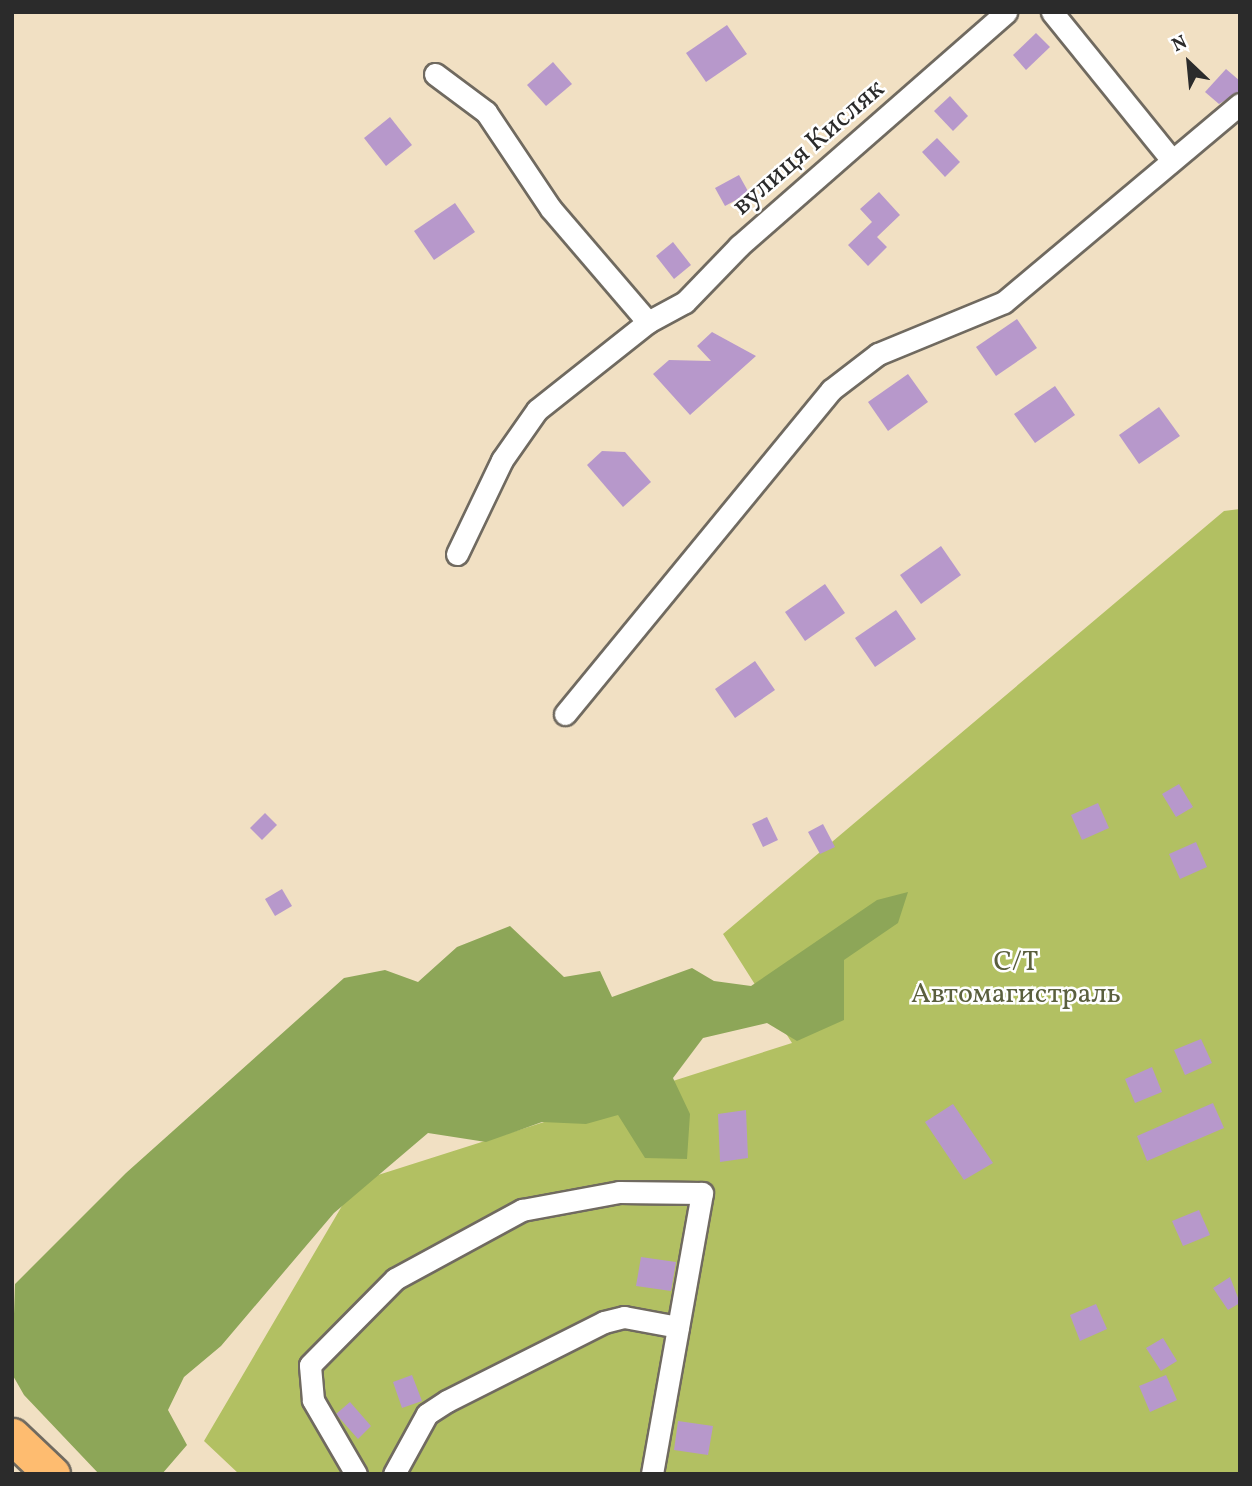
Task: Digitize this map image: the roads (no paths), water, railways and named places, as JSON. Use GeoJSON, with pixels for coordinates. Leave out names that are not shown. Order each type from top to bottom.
{"type":"FeatureCollection","features":[{"type":"Feature","properties":{"kind":"highway"},"geometry":{"type":"LineString","coordinates":[[12,1436],[52,1474]]}},
{"type":"Feature","properties":{"kind":"street","name":"вулиця Кисляк"},"geometry":{"type":"LineString","coordinates":[[457,554],[502,460],[537,410],[648,322],[685,302],[739,246],[1006,12]]}},
{"type":"Feature","properties":{"kind":"street"},"geometry":{"type":"LineString","coordinates":[[1052,12],[1171,159]]}},
{"type":"Feature","properties":{"kind":"street"},"geometry":{"type":"LineString","coordinates":[[435,74],[486,112],[551,209],[648,322]]}},
{"type":"Feature","properties":{"kind":"street"},"geometry":{"type":"LineString","coordinates":[[565,714],[831,390],[878,354],[1004,302],[1062,259],[1171,159],[1240,104]]}},
{"type":"Feature","properties":{"kind":"street"},"geometry":{"type":"LineString","coordinates":[[356,1474],[313,1400],[310,1365],[395,1279],[480,1228],[576,1197],[702,1193],[652,1474]]}},
{"type":"Feature","properties":{"kind":"street"},"geometry":{"type":"LineString","coordinates":[[394,1474],[427,1414],[447,1401],[604,1322],[624,1317],[678,1327]]}},
{"type":"Feature","properties":{"kind":"park label","name":"С/Т Автомагистраль"},"geometry":{"type":"Point","coordinates":[1016,979]}}]}
